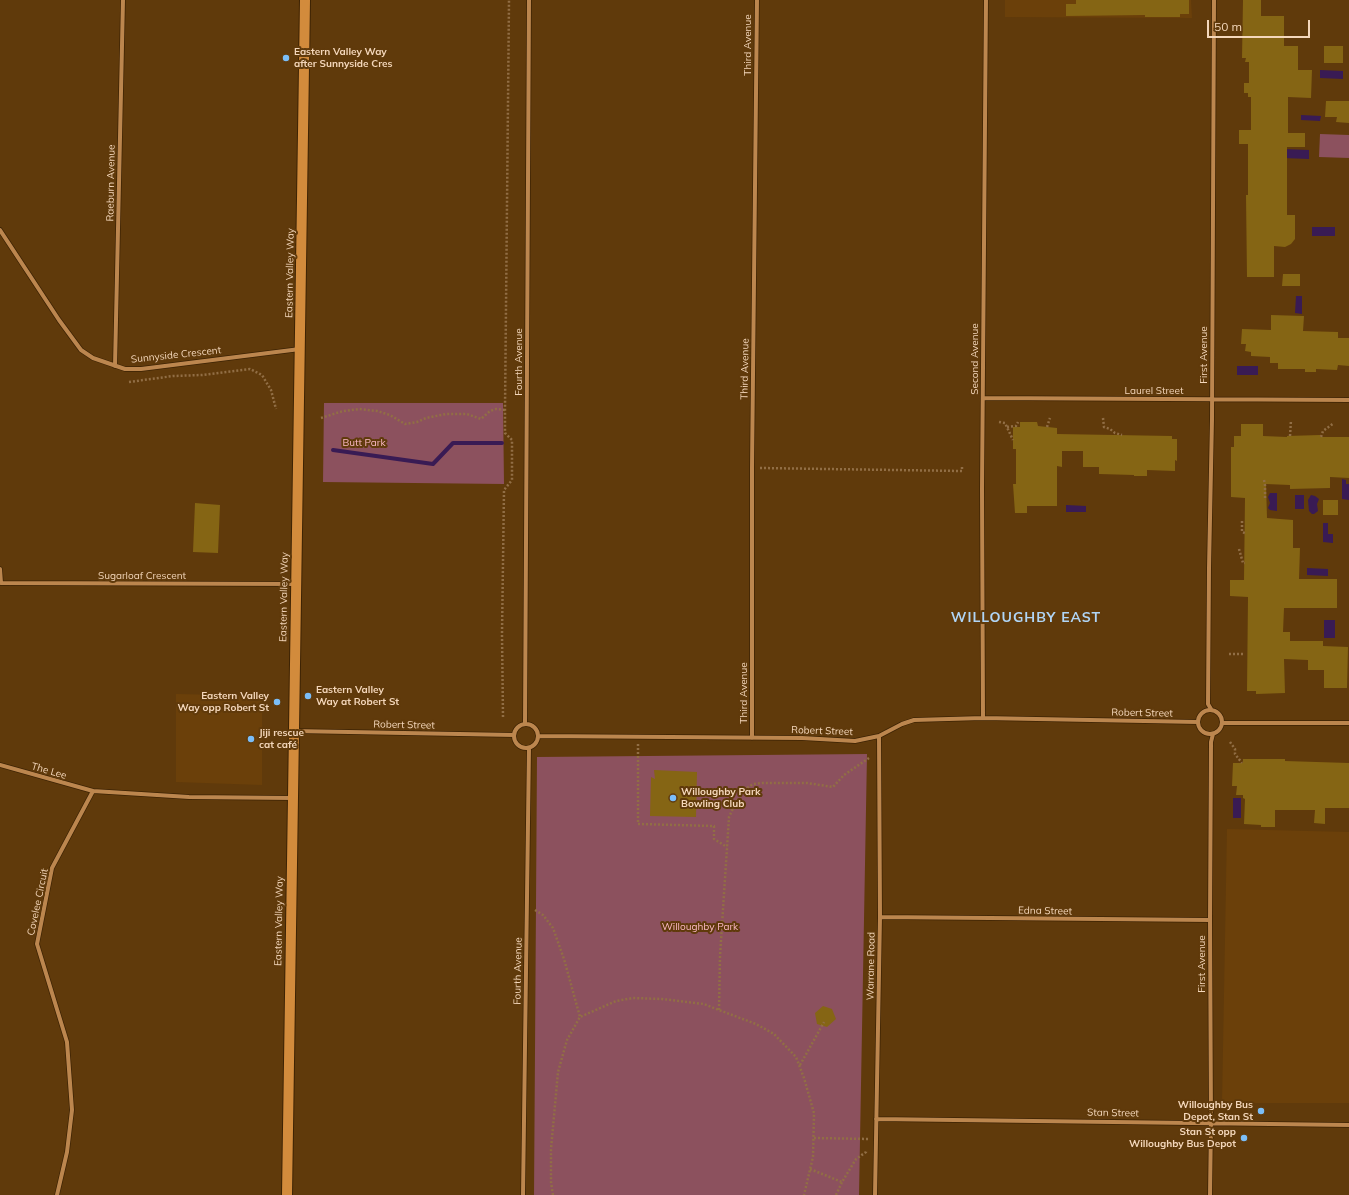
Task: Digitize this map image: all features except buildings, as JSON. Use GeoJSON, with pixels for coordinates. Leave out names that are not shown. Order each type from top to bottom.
{"type":"FeatureCollection","features":[{"type":"Feature","properties":{"kind":"main road","name":"Eastern Valley Way"},"geometry":{"type":"LineString","coordinates":[[287,1195],[292,798],[301,349],[305,0]]}},
{"type":"Feature","properties":{"kind":"street","name":"Raeburn Avenue"},"geometry":{"type":"LineString","coordinates":[[115,366],[124,0]]}},
{"type":"Feature","properties":{"kind":"street","name":"Fourth Avenue"},"geometry":{"type":"LineString","coordinates":[[525,724],[529,0]]}},
{"type":"Feature","properties":{"kind":"street","name":"Third Avenue"},"geometry":{"type":"LineString","coordinates":[[752,738],[752,468],[757,0]]}},
{"type":"Feature","properties":{"kind":"street","name":"Second Avenue"},"geometry":{"type":"LineString","coordinates":[[982,718],[982,483],[986,0]]}},
{"type":"Feature","properties":{"kind":"street","name":"First Avenue"},"geometry":{"type":"LineString","coordinates":[[1211,709],[1208,704],[1208,696],[1212,399],[1214,0]]}},
{"type":"Feature","properties":{"kind":"street","name":"Sunnyside Crescent"},"geometry":{"type":"LineString","coordinates":[[0,230],[59,320],[81,350],[92,358],[125,369],[142,369],[301,349]]}},
{"type":"Feature","properties":{"kind":"street","name":"Laurel Street"},"geometry":{"type":"LineString","coordinates":[[983,398],[1349,400]]}},
{"type":"Feature","properties":{"kind":"street","name":"Sugarloaf Crescent"},"geometry":{"type":"LineString","coordinates":[[0,568],[1,583],[297,584]]}},
{"type":"Feature","properties":{"kind":"street"},"geometry":{"type":"LineString","coordinates":[[1211,709],[1221,715],[1223,723],[1220,730],[1213,734],[1204,733],[1198,726],[1198,722],[1200,714],[1211,709]]}},
{"type":"Feature","properties":{"kind":"street","name":"Robert Street"},"geometry":{"type":"LineString","coordinates":[[538,736],[802,738],[855,741],[879,736],[902,724],[914,720],[982,718],[1198,722]]}},
{"type":"Feature","properties":{"kind":"street"},"geometry":{"type":"LineString","coordinates":[[1223,723],[1349,723]]}},
{"type":"Feature","properties":{"kind":"street"},"geometry":{"type":"LineString","coordinates":[[529,724],[536,728],[538,739],[535,745],[529,748],[520,747],[514,736],[516,729],[522,725],[529,724]]}},
{"type":"Feature","properties":{"kind":"street","name":"Robert Street"},"geometry":{"type":"LineString","coordinates":[[294,732],[514,736]]}},
{"type":"Feature","properties":{"kind":"street","name":"First Avenue"},"geometry":{"type":"LineString","coordinates":[[1210,1195],[1211,742],[1213,734]]}},
{"type":"Feature","properties":{"kind":"street","name":"Warrane Road"},"geometry":{"type":"LineString","coordinates":[[875,1195],[880,917],[879,736]]}},
{"type":"Feature","properties":{"kind":"street","name":"Fourth Avenue"},"geometry":{"type":"LineString","coordinates":[[523,1195],[529,748]]}},
{"type":"Feature","properties":{"kind":"street","name":"The Lee"},"geometry":{"type":"LineString","coordinates":[[0,765],[93,791]]}},
{"type":"Feature","properties":{"kind":"street"},"geometry":{"type":"LineString","coordinates":[[93,791],[189,797],[292,798]]}},
{"type":"Feature","properties":{"kind":"street","name":"Covelee Circuit"},"geometry":{"type":"LineString","coordinates":[[57,1195],[68,1152],[72,1110],[67,1042],[37,944],[52,868],[93,791]]}},
{"type":"Feature","properties":{"kind":"street","name":"Edna Street"},"geometry":{"type":"LineString","coordinates":[[880,917],[1210,920]]}},
{"type":"Feature","properties":{"kind":"street","name":"Stan Street"},"geometry":{"type":"LineString","coordinates":[[876,1119],[1211,1122],[1349,1125]]}},
{"type":"Feature","properties":{"kind":"path"},"geometry":{"type":"LineString","coordinates":[[503,716],[502,634],[504,490],[512,480],[512,440],[505,433],[509,0]]}},
{"type":"Feature","properties":{"kind":"path"},"geometry":{"type":"LineString","coordinates":[[128,382],[250,369],[262,375],[271,390],[276,409]]}},
{"type":"Feature","properties":{"kind":"path"},"geometry":{"type":"LineString","coordinates":[[321,418],[343,411],[359,409],[377,411],[390,415],[405,424],[446,414],[467,414],[481,419],[490,411],[496,409],[505,410]]}},
{"type":"Feature","properties":{"kind":"path"},"geometry":{"type":"LineString","coordinates":[[1047,427],[1050,418]]}},
{"type":"Feature","properties":{"kind":"path"},"geometry":{"type":"LineString","coordinates":[[1103,418],[1104,427],[1110,429],[1114,433],[1122,435]]}},
{"type":"Feature","properties":{"kind":"path"},"geometry":{"type":"LineString","coordinates":[[1290,436],[1291,420]]}},
{"type":"Feature","properties":{"kind":"path"},"geometry":{"type":"LineString","coordinates":[[999,422],[1005,422],[1013,440]]}},
{"type":"Feature","properties":{"kind":"path"},"geometry":{"type":"LineString","coordinates":[[1007,427],[1016,426],[1018,422]]}},
{"type":"Feature","properties":{"kind":"path"},"geometry":{"type":"LineString","coordinates":[[1321,437],[1323,431],[1334,423]]}},
{"type":"Feature","properties":{"kind":"path"},"geometry":{"type":"LineString","coordinates":[[752,468],[962,471],[962,465]]}},
{"type":"Feature","properties":{"kind":"path"},"geometry":{"type":"LineString","coordinates":[[1264,480],[1266,485],[1266,500]]}},
{"type":"Feature","properties":{"kind":"path"},"geometry":{"type":"LineString","coordinates":[[1242,521],[1242,532],[1245,532]]}},
{"type":"Feature","properties":{"kind":"path"},"geometry":{"type":"LineString","coordinates":[[1239,549],[1242,563],[1245,563]]}},
{"type":"Feature","properties":{"kind":"path"},"geometry":{"type":"LineString","coordinates":[[1229,654],[1245,654]]}},
{"type":"Feature","properties":{"kind":"path"},"geometry":{"type":"LineString","coordinates":[[638,737],[638,824],[714,826],[714,839],[727,847]]}},
{"type":"Feature","properties":{"kind":"path"},"geometry":{"type":"LineString","coordinates":[[1230,742],[1235,749],[1235,754],[1242,763]]}},
{"type":"Feature","properties":{"kind":"path"},"geometry":{"type":"LineString","coordinates":[[719,1010],[720,956],[729,817],[736,802],[744,790],[753,784],[762,782],[807,783],[833,787],[844,775],[869,758]]}},
{"type":"Feature","properties":{"kind":"path"},"geometry":{"type":"LineString","coordinates":[[527,906],[543,915],[553,928],[564,959],[580,1017]]}},
{"type":"Feature","properties":{"kind":"path"},"geometry":{"type":"LineString","coordinates":[[553,1195],[551,1149],[558,1072],[567,1040],[580,1017],[616,1001],[633,998],[662,999],[704,1004],[756,1024],[774,1034],[796,1057],[814,1113],[813,1157],[804,1195]]}},
{"type":"Feature","properties":{"kind":"path"},"geometry":{"type":"LineString","coordinates":[[800,1066],[824,1022]]}},
{"type":"Feature","properties":{"kind":"path"},"geometry":{"type":"LineString","coordinates":[[814,1138],[876,1139]]}},
{"type":"Feature","properties":{"kind":"path"},"geometry":{"type":"LineString","coordinates":[[836,1195],[856,1158],[866,1152],[866,1139]]}},
{"type":"Feature","properties":{"kind":"path"},"geometry":{"type":"LineString","coordinates":[[810,1169],[842,1182]]}},
{"type":"Feature","properties":{"kind":"shaded area"},"geometry":{"type":"Polygon","coordinates":[[[1005,0],[1191,0],[1192,18],[1005,17],[1005,0]]]}},
{"type":"Feature","properties":{"kind":"shaded area"},"geometry":{"type":"Polygon","coordinates":[[[1320,70],[1343,71],[1343,79],[1320,78],[1320,70]]]}},
{"type":"Feature","properties":{"kind":"shaded area"},"geometry":{"type":"Polygon","coordinates":[[[1301,115],[1321,116],[1320,121],[1301,120],[1301,115]]]}},
{"type":"Feature","properties":{"kind":"shaded area"},"geometry":{"type":"Polygon","coordinates":[[[1283,149],[1309,150],[1309,159],[1283,158],[1283,149]]]}},
{"type":"Feature","properties":{"kind":"shaded area"},"geometry":{"type":"Polygon","coordinates":[[[1312,227],[1335,227],[1335,236],[1312,236],[1312,227]]]}},
{"type":"Feature","properties":{"kind":"shaded area"},"geometry":{"type":"Polygon","coordinates":[[[1296,296],[1302,296],[1302,314],[1295,313],[1296,296]]]}},
{"type":"Feature","properties":{"kind":"shaded area"},"geometry":{"type":"Polygon","coordinates":[[[1237,366],[1258,366],[1258,375],[1237,375],[1237,366]]]}},
{"type":"Feature","properties":{"kind":"shaded area"},"geometry":{"type":"Polygon","coordinates":[[[1342,479],[1346,480],[1346,484],[1349,484],[1349,500],[1342,499],[1342,479]]]}},
{"type":"Feature","properties":{"kind":"shaded area"},"geometry":{"type":"Polygon","coordinates":[[[1270,493],[1277,493],[1277,511],[1270,510],[1268,508],[1270,503],[1268,497],[1270,493]]]}},
{"type":"Feature","properties":{"kind":"shaded area"},"geometry":{"type":"Polygon","coordinates":[[[1295,495],[1304,495],[1304,509],[1295,509],[1295,495]]]}},
{"type":"Feature","properties":{"kind":"shaded area"},"geometry":{"type":"Polygon","coordinates":[[[1311,495],[1319,499],[1317,504],[1318,511],[1314,514],[1309,511],[1308,500],[1311,495]]]}},
{"type":"Feature","properties":{"kind":"shaded area"},"geometry":{"type":"Polygon","coordinates":[[[1066,505],[1086,506],[1086,512],[1066,512],[1066,505]]]}},
{"type":"Feature","properties":{"kind":"shaded area"},"geometry":{"type":"Polygon","coordinates":[[[1323,523],[1328,523],[1328,534],[1333,534],[1333,543],[1323,542],[1323,523]]]}},
{"type":"Feature","properties":{"kind":"shaded area"},"geometry":{"type":"Polygon","coordinates":[[[1307,568],[1328,569],[1328,576],[1307,575],[1307,568]]]}},
{"type":"Feature","properties":{"kind":"shaded area"},"geometry":{"type":"Polygon","coordinates":[[[1324,620],[1335,620],[1335,638],[1324,638],[1324,620]]]}},
{"type":"Feature","properties":{"kind":"shaded area"},"geometry":{"type":"Polygon","coordinates":[[[176,694],[262,696],[262,785],[176,782],[176,694]]]}},
{"type":"Feature","properties":{"kind":"shaded area"},"geometry":{"type":"Polygon","coordinates":[[[1233,798],[1241,798],[1241,818],[1233,818],[1233,798]]]}},
{"type":"Feature","properties":{"kind":"shaded area"},"geometry":{"type":"Polygon","coordinates":[[[1227,829],[1349,832],[1349,1103],[1222,1103],[1227,829]]]}},
{"type":"Feature","properties":{"kind":"green space"},"geometry":{"type":"Polygon","coordinates":[[[1320,134],[1349,135],[1349,158],[1319,157],[1320,134]]]}},
{"type":"Feature","properties":{"kind":"green space","name":"Butt Park"},"geometry":{"type":"Polygon","coordinates":[[[324,403],[503,403],[504,484],[323,482],[324,403]]]}},
{"type":"Feature","properties":{"kind":"green space","name":"Willoughby Park"},"geometry":{"type":"Polygon","coordinates":[[[867,754],[859,1195],[534,1195],[537,757],[867,754]]]}},
{"type":"Feature","properties":{"kind":"waterway"},"geometry":{"type":"LineString","coordinates":[[333,450],[433,464],[453,443],[502,443]]}},
{"type":"Feature","properties":{"kind":"place","name":"Eastern Valley Way after Sunnyside Cres"},"geometry":{"type":"Point","coordinates":[286,58]}},
{"type":"Feature","properties":{"kind":"place","name":"Eastern Valley Way at Robert St"},"geometry":{"type":"Point","coordinates":[308,696]}},
{"type":"Feature","properties":{"kind":"place","name":"Eastern Valley Way opp Robert St"},"geometry":{"type":"Point","coordinates":[277,702]}},
{"type":"Feature","properties":{"kind":"place","name":"Jiji rescue cat café"},"geometry":{"type":"Point","coordinates":[251,739]}},
{"type":"Feature","properties":{"kind":"place","name":"Willoughby Park Bowling Club"},"geometry":{"type":"Point","coordinates":[673,798]}},
{"type":"Feature","properties":{"kind":"place","name":"Willoughby Bus Depot, Stan St"},"geometry":{"type":"Point","coordinates":[1261,1111]}},
{"type":"Feature","properties":{"kind":"place","name":"Stan St opp Willoughby Bus Depot"},"geometry":{"type":"Point","coordinates":[1244,1138]}},
{"type":"Feature","properties":{"kind":"district","name":"WILLOUGHBY EAST"},"geometry":{"type":"Point","coordinates":[1026,618]}}]}
